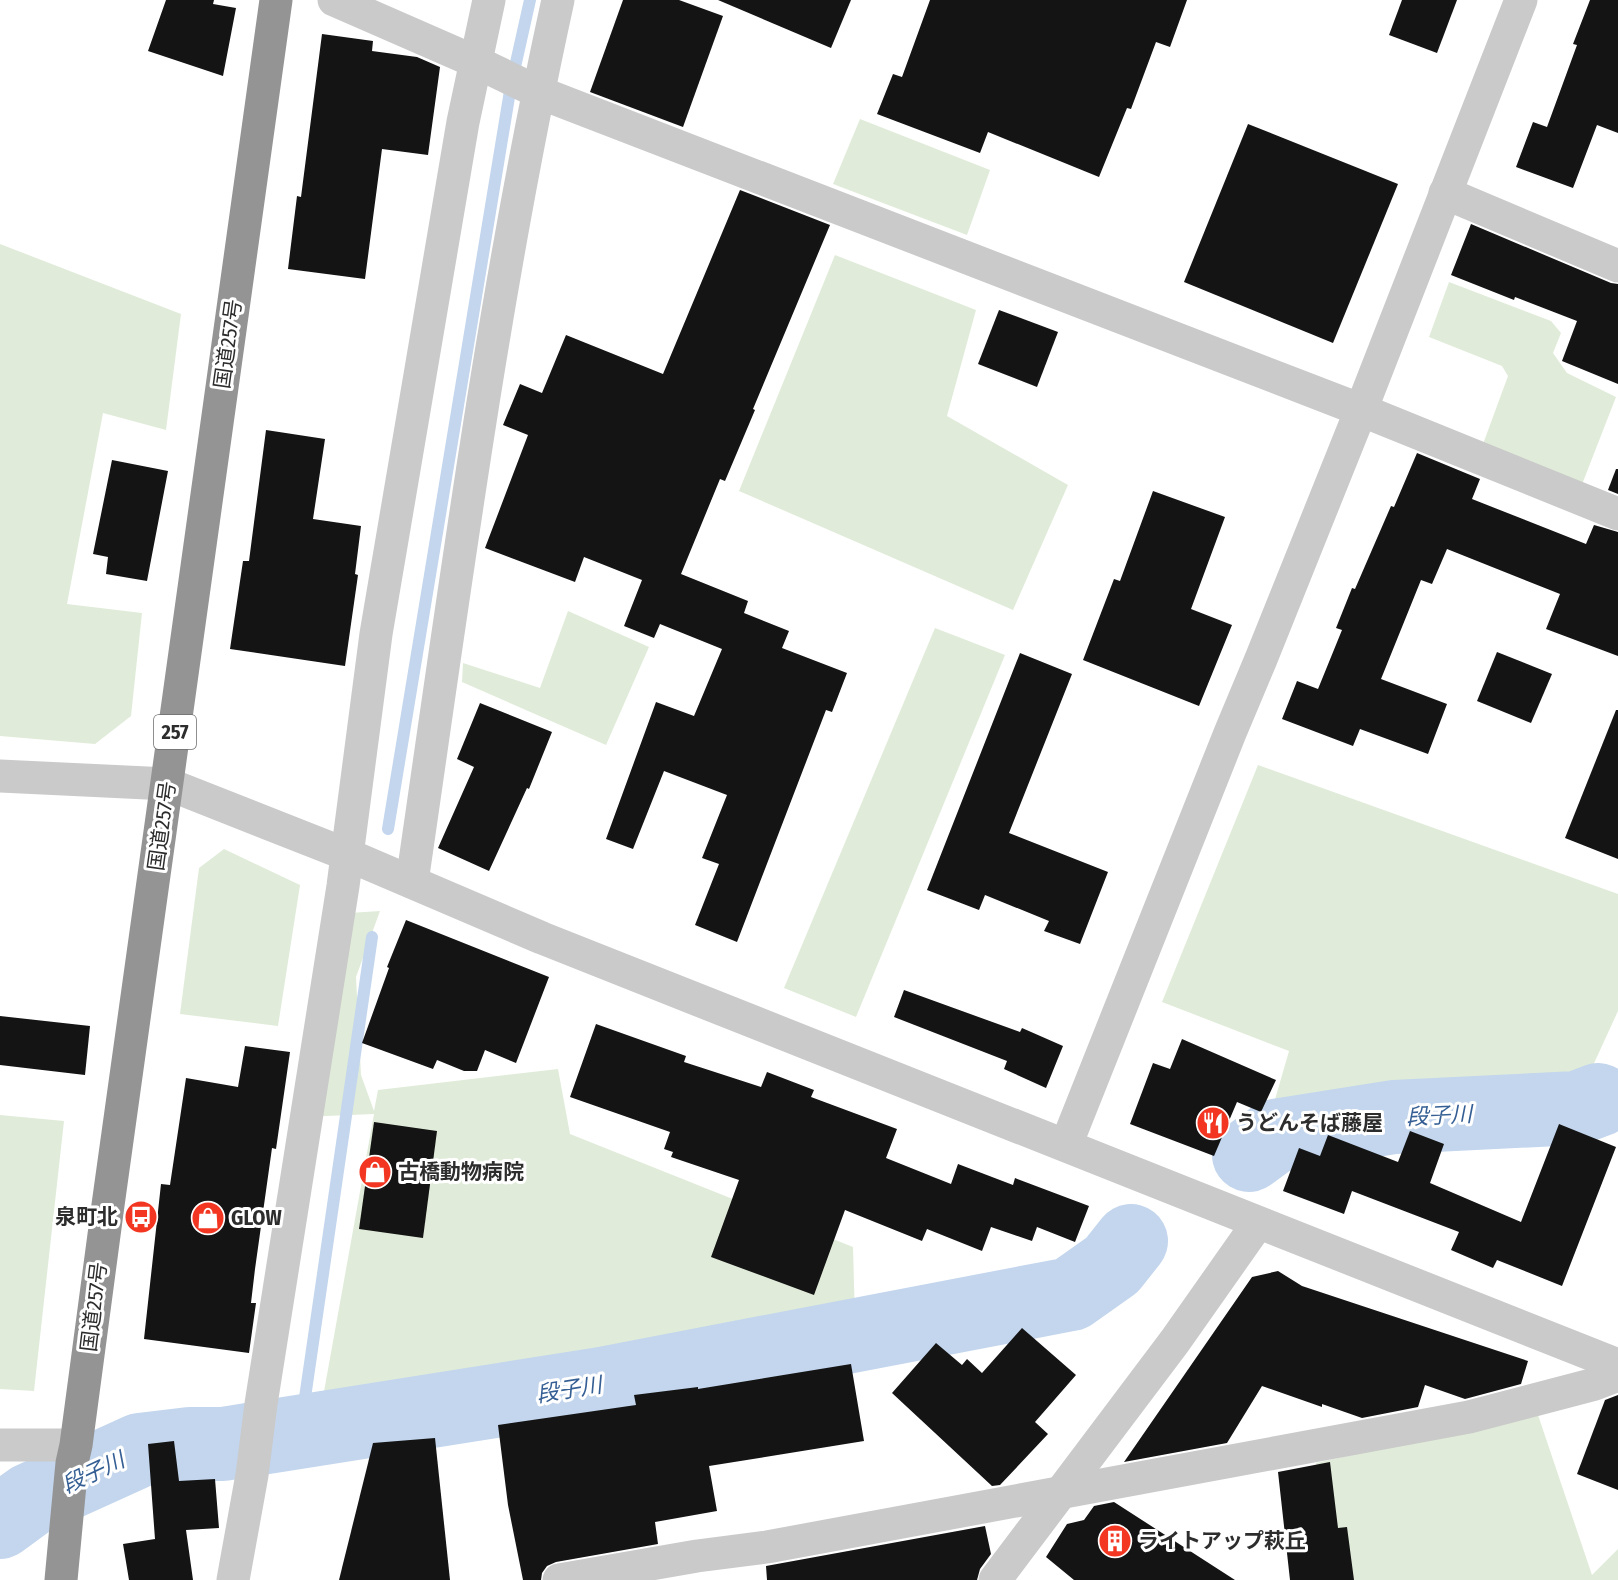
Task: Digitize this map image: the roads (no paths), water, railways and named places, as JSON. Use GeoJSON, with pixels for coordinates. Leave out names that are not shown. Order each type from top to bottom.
{"type":"FeatureCollection","features":[{"type":"Feature","properties":{"kind":"highway","name":"国道257号"},"geometry":{"type":"LineString","coordinates":[[61,1580],[74,1454],[276,0]]}},
{"type":"Feature","properties":{"kind":"street"},"geometry":{"type":"LineString","coordinates":[[334,0],[476,62],[538,92],[1361,410],[1618,513]]}},
{"type":"Feature","properties":{"kind":"street"},"geometry":{"type":"LineString","coordinates":[[233,1580],[252,1475],[261,1404],[348,855],[376,634],[463,122],[489,0]]}},
{"type":"Feature","properties":{"kind":"street"},"geometry":{"type":"LineString","coordinates":[[412,882],[476,439],[538,92],[558,0]]}},
{"type":"Feature","properties":{"kind":"street"},"geometry":{"type":"LineString","coordinates":[[1066,1145],[1361,410],[1521,0]]}},
{"type":"Feature","properties":{"kind":"street"},"geometry":{"type":"LineString","coordinates":[[1445,193],[1618,266]]}},
{"type":"Feature","properties":{"kind":"street"},"geometry":{"type":"LineString","coordinates":[[0,776],[168,784],[348,855],[542,938],[1618,1365]]}},
{"type":"Feature","properties":{"kind":"street"},"geometry":{"type":"LineString","coordinates":[[995,1580],[1175,1341],[1258,1223]]}},
{"type":"Feature","properties":{"kind":"street"},"geometry":{"type":"LineString","coordinates":[[559,1580],[697,1556],[767,1547],[1469,1417],[1595,1384],[1618,1375]]}},
{"type":"Feature","properties":{"kind":"street"},"geometry":{"type":"LineString","coordinates":[[0,1445],[74,1454]]}},
{"type":"Feature","properties":{"kind":"waterway"},"geometry":{"type":"LineString","coordinates":[[388,829],[511,85],[530,0]]}},
{"type":"Feature","properties":{"kind":"waterway"},"geometry":{"type":"LineString","coordinates":[[300,1432],[372,937]]}},
{"type":"Feature","properties":{"kind":"waterway","name":"段子川"},"geometry":{"type":"LineString","coordinates":[[1249,1155],[1275,1136],[1394,1117],[1577,1108],[1598,1100]]}},
{"type":"Feature","properties":{"kind":"waterway","name":"段子川"},"geometry":{"type":"LineString","coordinates":[[0,1522],[30,1500],[140,1450],[190,1444],[223,1444],[601,1384],[1071,1294],[1112,1265],[1131,1241]]}},
{"type":"Feature","properties":{"kind":"place","name":"うどんそば藤屋"},"geometry":{"type":"Point","coordinates":[1213,1123]}},
{"type":"Feature","properties":{"kind":"place","name":"古橋動物病院"},"geometry":{"type":"Point","coordinates":[375,1172]}},
{"type":"Feature","properties":{"kind":"place","name":"泉町北"},"geometry":{"type":"Point","coordinates":[141,1217]}},
{"type":"Feature","properties":{"kind":"place","name":"GLOW"},"geometry":{"type":"Point","coordinates":[208,1218]}},
{"type":"Feature","properties":{"kind":"place","name":"ライトアップ萩丘"},"geometry":{"type":"Point","coordinates":[1115,1541]}}]}
